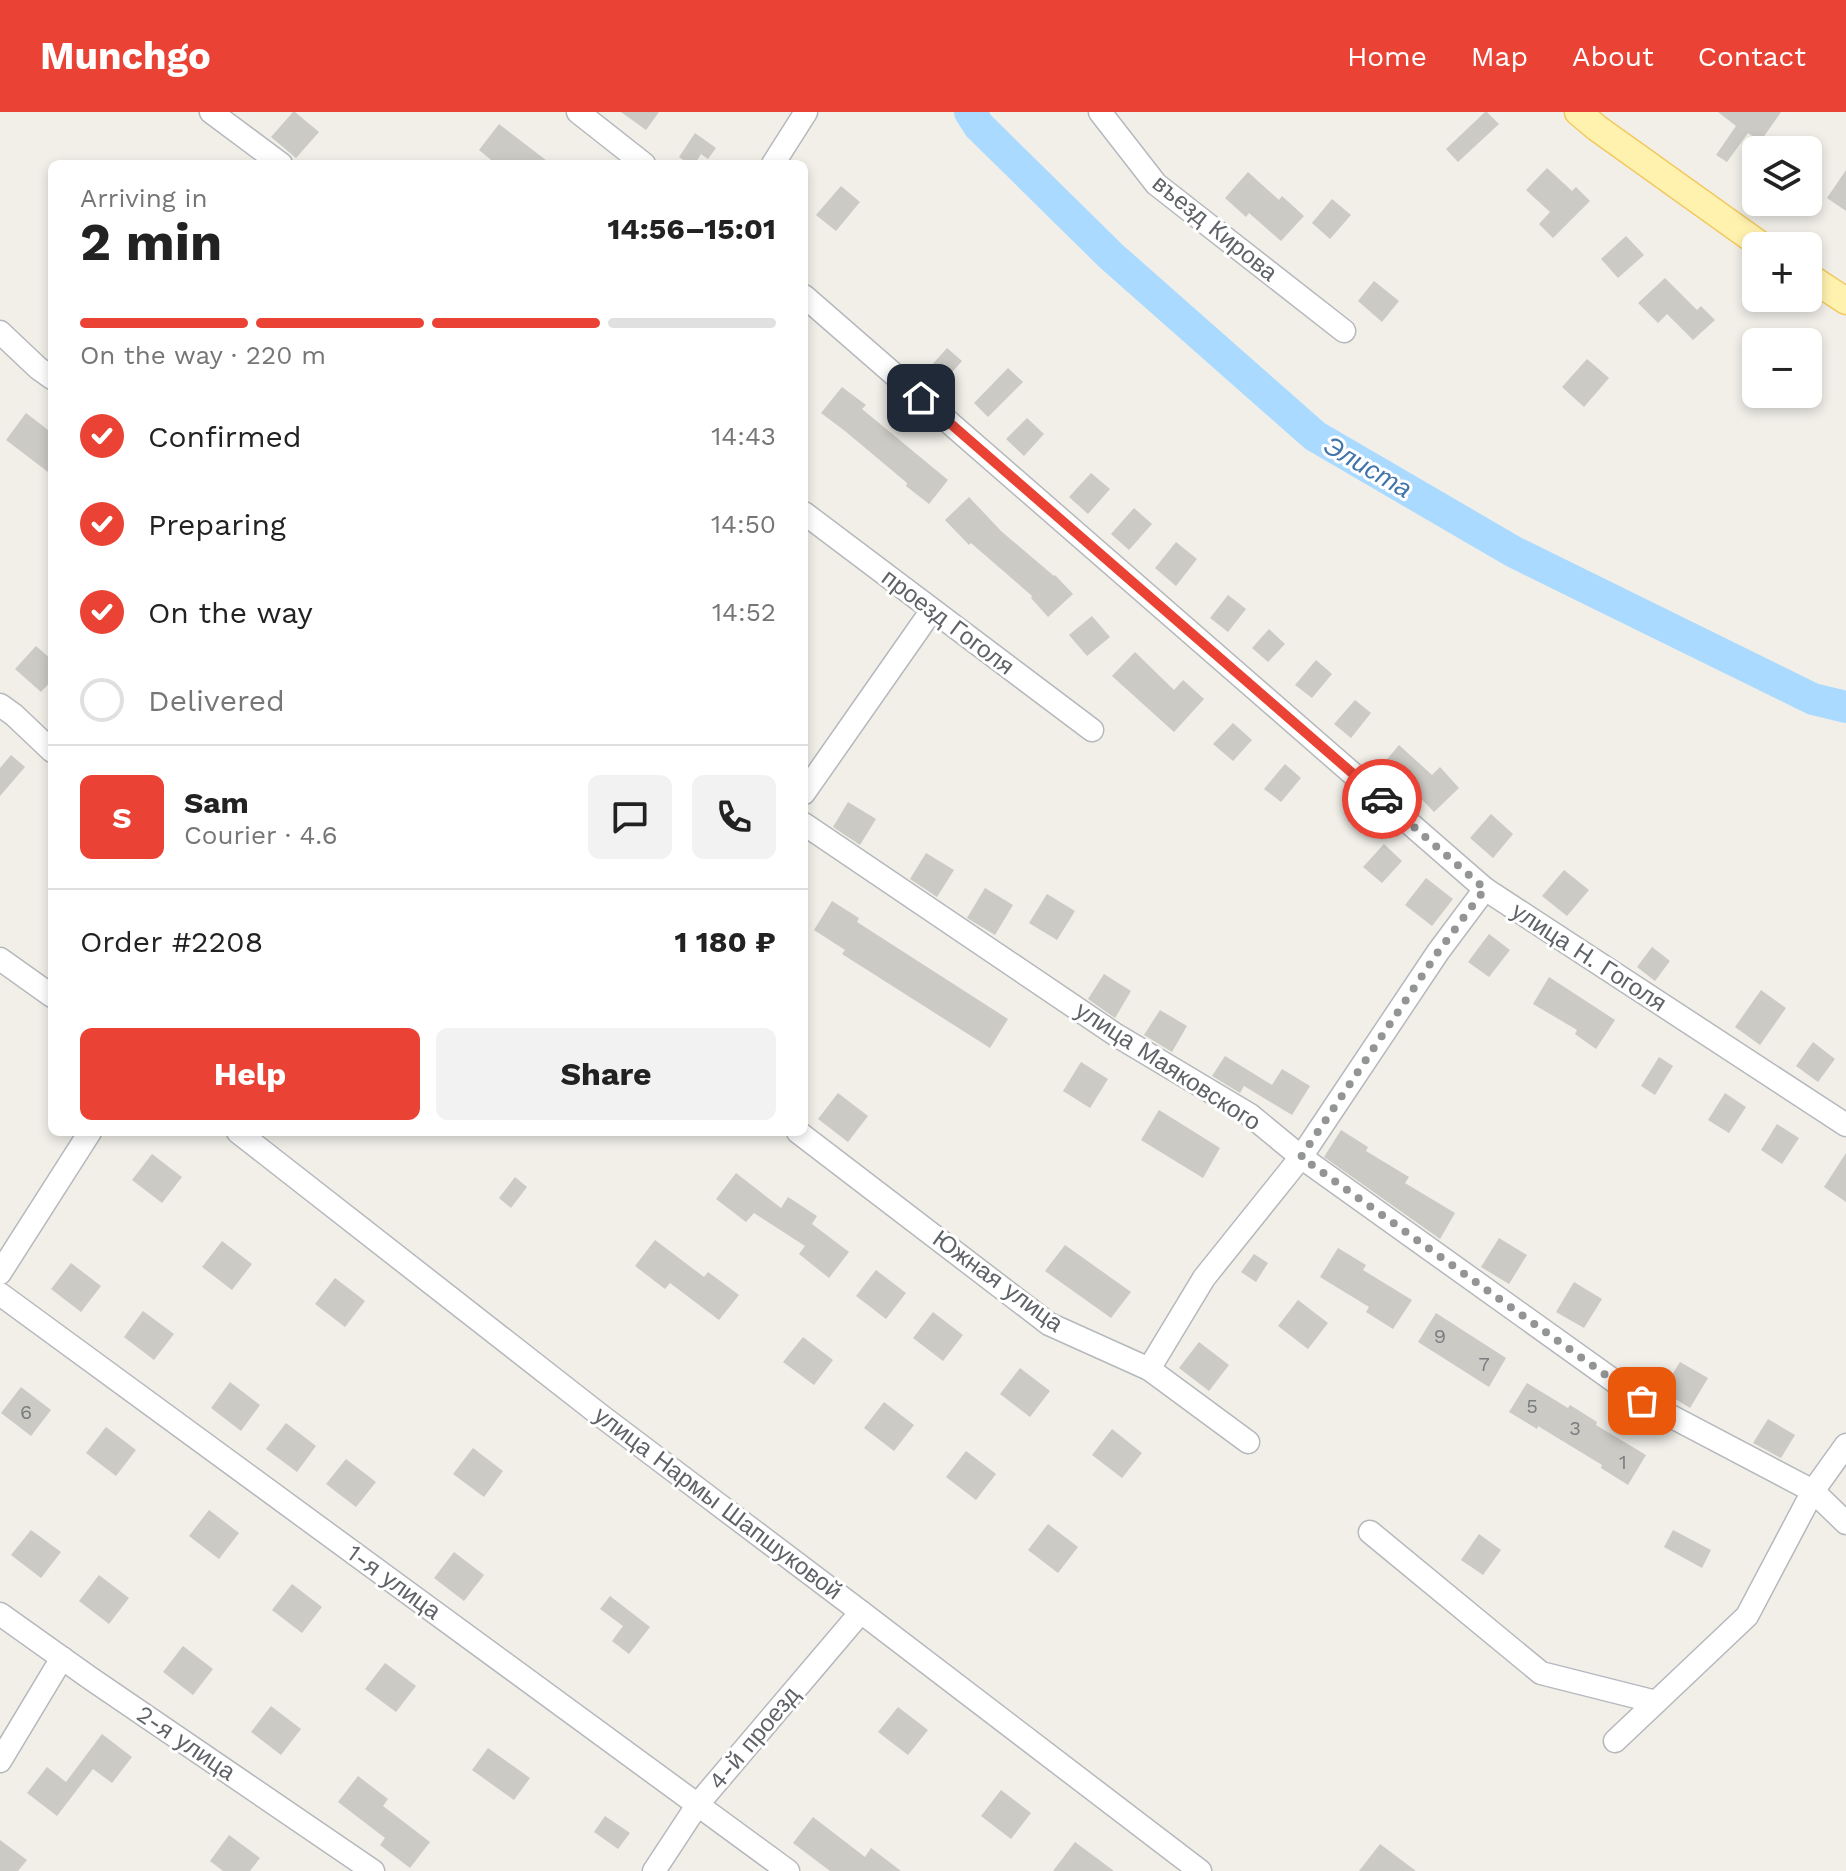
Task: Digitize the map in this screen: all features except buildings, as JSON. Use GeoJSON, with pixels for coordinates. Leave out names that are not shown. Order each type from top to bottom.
{"type":"FeatureCollection","features":[{"type":"Feature","properties":{"kind":"main road"},"geometry":{"type":"LineString","coordinates":[[1578,112],[1742,232]]}},
{"type":"Feature","properties":{"kind":"main road"},"geometry":{"type":"LineString","coordinates":[[1822,285],[1846,301]]}},
{"type":"Feature","properties":{"kind":"street"},"geometry":{"type":"LineString","coordinates":[[211,112],[276,160]]}},
{"type":"Feature","properties":{"kind":"street"},"geometry":{"type":"LineString","coordinates":[[578,112],[639,160]]}},
{"type":"Feature","properties":{"kind":"street"},"geometry":{"type":"LineString","coordinates":[[776,160],[806,112]]}},
{"type":"Feature","properties":{"kind":"street","name":"въезд Кирова"},"geometry":{"type":"LineString","coordinates":[[1100,112],[1156,184],[1344,331]]}},
{"type":"Feature","properties":{"kind":"street","name":"улица Н. Гоголя"},"geometry":{"type":"LineString","coordinates":[[808,299],[1485,889],[1846,1125]]}},
{"type":"Feature","properties":{"kind":"street"},"geometry":{"type":"LineString","coordinates":[[0,332],[48,375]]}},
{"type":"Feature","properties":{"kind":"street","name":"проезд Гоголя"},"geometry":{"type":"LineString","coordinates":[[808,516],[1092,730]]}},
{"type":"Feature","properties":{"kind":"street"},"geometry":{"type":"LineString","coordinates":[[808,787],[932,610]]}},
{"type":"Feature","properties":{"kind":"street"},"geometry":{"type":"LineString","coordinates":[[0,705],[48,747]]}},
{"type":"Feature","properties":{"kind":"street","name":"улица Маяковского"},"geometry":{"type":"LineString","coordinates":[[808,827],[1116,1035],[1250,1115],[1301,1157],[1642,1401],[1813,1491],[1846,1523]]}},
{"type":"Feature","properties":{"kind":"street"},"geometry":{"type":"LineString","coordinates":[[1149,1369],[1204,1278],[1301,1157],[1438,952],[1485,889]]}},
{"type":"Feature","properties":{"kind":"street"},"geometry":{"type":"LineString","coordinates":[[0,959],[48,993]]}},
{"type":"Feature","properties":{"kind":"street"},"geometry":{"type":"LineString","coordinates":[[0,1273],[87,1136]]}},
{"type":"Feature","properties":{"kind":"street","name":"улица Нармы Шапшуковой"},"geometry":{"type":"LineString","coordinates":[[243,1136],[600,1415],[1200,1871]]}},
{"type":"Feature","properties":{"kind":"street","name":"Южная улица"},"geometry":{"type":"LineString","coordinates":[[803,1136],[1049,1324],[1149,1369],[1248,1442]]}},
{"type":"Feature","properties":{"kind":"street","name":"1-я улица"},"geometry":{"type":"LineString","coordinates":[[0,1294],[788,1871]]}},
{"type":"Feature","properties":{"kind":"street"},"geometry":{"type":"LineString","coordinates":[[1615,1741],[1747,1616],[1813,1491],[1846,1445]]}},
{"type":"Feature","properties":{"kind":"street"},"geometry":{"type":"LineString","coordinates":[[1370,1532],[1541,1673],[1656,1702]]}},
{"type":"Feature","properties":{"kind":"street","name":"4-й проезд"},"geometry":{"type":"LineString","coordinates":[[654,1871],[698,1804],[861,1612]]}},
{"type":"Feature","properties":{"kind":"street","name":"2-я улица"},"geometry":{"type":"LineString","coordinates":[[0,1614],[373,1871]]}},
{"type":"Feature","properties":{"kind":"street"},"geometry":{"type":"LineString","coordinates":[[0,1761],[62,1658]]}},
{"type":"Feature","properties":{"kind":"waterway","name":"Элиста"},"geometry":{"type":"LineString","coordinates":[[970,112],[979,126],[1111,256],[1315,436],[1514,552],[1813,699],[1846,707]]}},
{"type":"Feature","properties":{"kind":"way so far"},"geometry":{"type":"LineString","coordinates":[[1382,799],[1485,889],[1438,952],[1301,1157],[1642,1401]]}},
{"type":"Feature","properties":{"kind":"route"},"geometry":{"type":"LineString","coordinates":[[921,398],[1382,799]]}}]}
